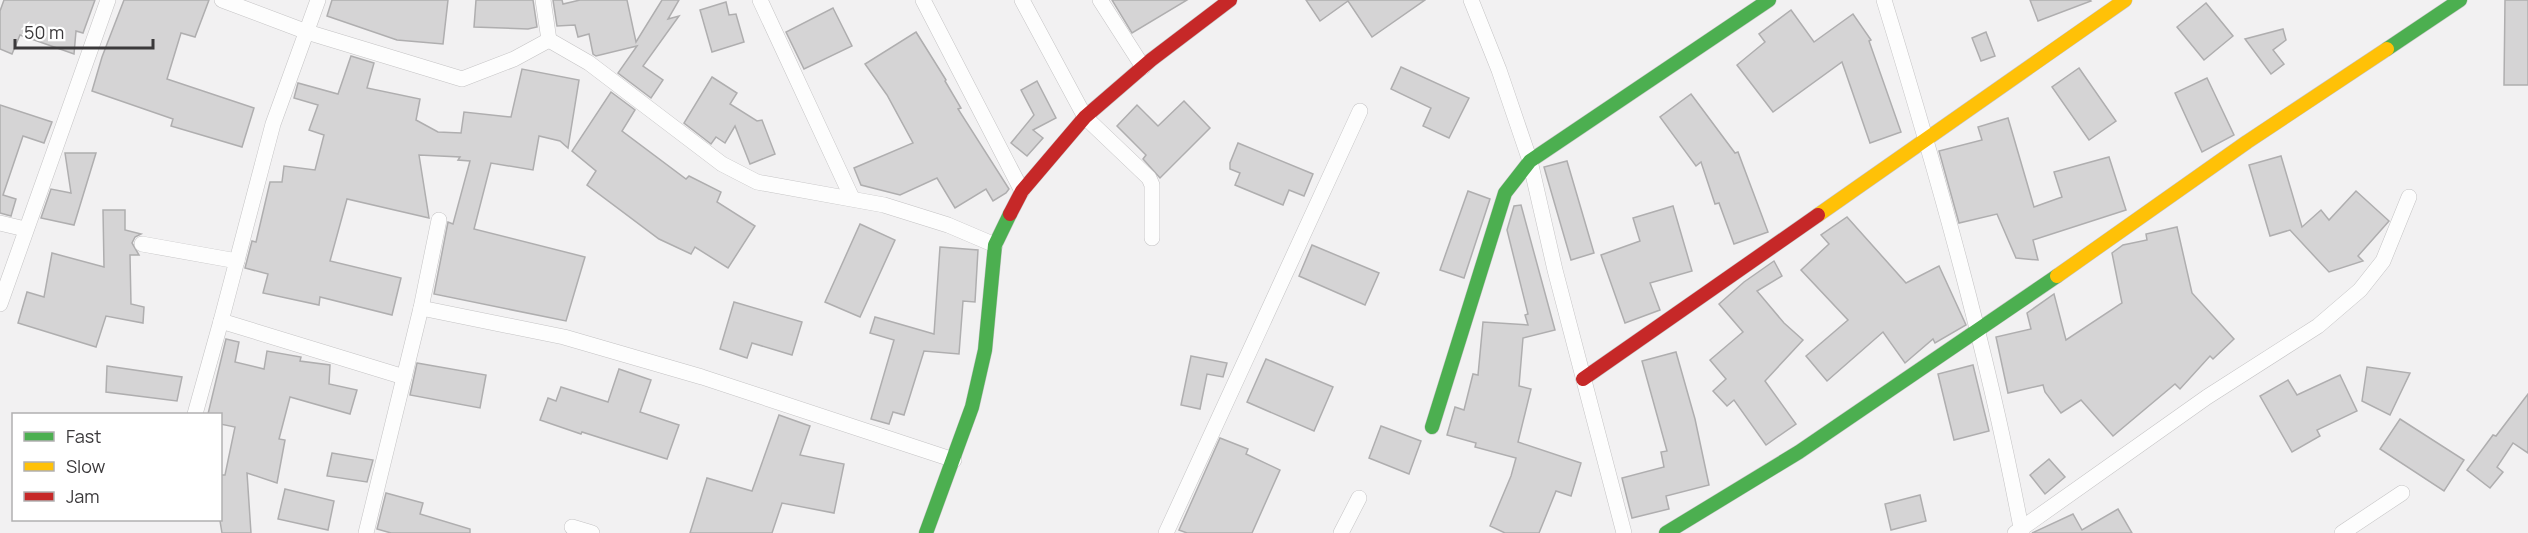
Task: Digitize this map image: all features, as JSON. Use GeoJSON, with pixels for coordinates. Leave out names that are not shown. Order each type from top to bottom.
{"type":"FeatureCollection","features":[{"type":"Feature","properties":{"kind":"street"},"geometry":{"type":"LineString","coordinates":[[0,304],[108,0]]}},
{"type":"Feature","properties":{"kind":"street"},"geometry":{"type":"LineString","coordinates":[[222,0],[307,32],[462,79],[514,59],[549,40]]}},
{"type":"Feature","properties":{"kind":"street"},"geometry":{"type":"LineString","coordinates":[[195,413],[273,124],[318,0]]}},
{"type":"Feature","properties":{"kind":"street"},"geometry":{"type":"LineString","coordinates":[[543,0],[549,40]]}},
{"type":"Feature","properties":{"kind":"street"},"geometry":{"type":"LineString","coordinates":[[760,0],[852,198]]}},
{"type":"Feature","properties":{"kind":"street"},"geometry":{"type":"LineString","coordinates":[[923,0],[1022,191]]}},
{"type":"Feature","properties":{"kind":"street"},"geometry":{"type":"LineString","coordinates":[[1022,0],[1085,117],[1149,177],[1152,185],[1152,238]]}},
{"type":"Feature","properties":{"kind":"street"},"geometry":{"type":"LineString","coordinates":[[1100,0],[1143,67]]}},
{"type":"Feature","properties":{"kind":"street"},"geometry":{"type":"LineString","coordinates":[[926,533],[972,407],[985,350],[995,244],[1022,191],[1085,117],[1143,67],[1230,0]]}},
{"type":"Feature","properties":{"kind":"street"},"geometry":{"type":"LineString","coordinates":[[1472,0],[1499,70],[1530,162],[1583,379],[1624,533]]}},
{"type":"Feature","properties":{"kind":"street"},"geometry":{"type":"LineString","coordinates":[[1432,427],[1505,193],[1530,162],[1769,0]]}},
{"type":"Feature","properties":{"kind":"street"},"geometry":{"type":"LineString","coordinates":[[1884,0],[1927,139],[1979,331],[2020,532],[2207,397],[2318,326],[2360,290],[2383,261],[2409,197]]}},
{"type":"Feature","properties":{"kind":"street"},"geometry":{"type":"LineString","coordinates":[[1583,379],[2125,0]]}},
{"type":"Feature","properties":{"kind":"street"},"geometry":{"type":"LineString","coordinates":[[1666,533],[1798,452],[1979,331],[2247,142],[2460,0]]}},
{"type":"Feature","properties":{"kind":"street"},"geometry":{"type":"LineString","coordinates":[[549,40],[589,63],[722,164],[757,182],[884,205],[948,225],[995,244]]}},
{"type":"Feature","properties":{"kind":"street"},"geometry":{"type":"LineString","coordinates":[[1166,533],[1360,111]]}},
{"type":"Feature","properties":{"kind":"street"},"geometry":{"type":"LineString","coordinates":[[366,533],[421,309],[439,220]]}},
{"type":"Feature","properties":{"kind":"street"},"geometry":{"type":"LineString","coordinates":[[0,222],[25,229]]}},
{"type":"Feature","properties":{"kind":"street"},"geometry":{"type":"LineString","coordinates":[[142,244],[237,261]]}},
{"type":"Feature","properties":{"kind":"street"},"geometry":{"type":"LineString","coordinates":[[421,309],[564,337],[702,377],[954,460]]}},
{"type":"Feature","properties":{"kind":"street"},"geometry":{"type":"LineString","coordinates":[[221,321],[404,377]]}},
{"type":"Feature","properties":{"kind":"street"},"geometry":{"type":"LineString","coordinates":[[2342,533],[2402,493]]}},
{"type":"Feature","properties":{"kind":"street"},"geometry":{"type":"LineString","coordinates":[[1341,533],[1359,498]]}},
{"type":"Feature","properties":{"kind":"street"},"geometry":{"type":"LineString","coordinates":[[572,526],[592,533]]}},
{"type":"Feature","properties":{"kind":"building"},"geometry":{"type":"Polygon","coordinates":[[[4,0],[95,0],[83,33],[76,31],[74,54],[20,35],[12,54],[0,49],[0,11],[4,0]]]}},
{"type":"Feature","properties":{"kind":"building"},"geometry":{"type":"Polygon","coordinates":[[[124,0],[209,0],[195,37],[181,33],[167,79],[254,108],[242,147],[171,126],[173,119],[92,91],[102,57],[124,0]]]}},
{"type":"Feature","properties":{"kind":"building"},"geometry":{"type":"Polygon","coordinates":[[[332,0],[448,0],[443,44],[397,40],[327,16],[332,0]]]}},
{"type":"Feature","properties":{"kind":"building"},"geometry":{"type":"Polygon","coordinates":[[[476,0],[533,0],[537,27],[528,29],[474,27],[476,0]]]}},
{"type":"Feature","properties":{"kind":"building"},"geometry":{"type":"Polygon","coordinates":[[[553,0],[562,0],[563,4],[580,0],[627,0],[636,42],[662,0],[679,0],[668,19],[679,16],[643,66],[663,80],[651,98],[618,73],[637,46],[596,56],[593,54],[589,34],[578,37],[575,25],[557,26],[553,0]]]}},
{"type":"Feature","properties":{"kind":"building"},"geometry":{"type":"Polygon","coordinates":[[[1112,0],[1187,0],[1132,33],[1112,0]]]}},
{"type":"Feature","properties":{"kind":"building"},"geometry":{"type":"Polygon","coordinates":[[[1306,0],[1425,0],[1372,37],[1348,1],[1320,21],[1306,0]]]}},
{"type":"Feature","properties":{"kind":"building"},"geometry":{"type":"Polygon","coordinates":[[[2030,0],[2090,0],[2091,1],[2038,21],[2030,0]]]}},
{"type":"Feature","properties":{"kind":"building"},"geometry":{"type":"Polygon","coordinates":[[[2505,0],[2528,0],[2528,85],[2504,85],[2505,0]]]}},
{"type":"Feature","properties":{"kind":"building"},"geometry":{"type":"Polygon","coordinates":[[[726,2],[729,15],[736,14],[744,42],[712,52],[700,10],[726,2]]]}},
{"type":"Feature","properties":{"kind":"building"},"geometry":{"type":"Polygon","coordinates":[[[2206,3],[2233,36],[2204,60],[2177,27],[2206,3]]]}},
{"type":"Feature","properties":{"kind":"building"},"geometry":{"type":"Polygon","coordinates":[[[833,8],[852,46],[804,69],[786,32],[833,8]]]}},
{"type":"Feature","properties":{"kind":"building"},"geometry":{"type":"Polygon","coordinates":[[[1791,10],[1814,42],[1853,14],[1871,40],[1869,41],[1901,132],[1870,143],[1842,62],[1773,112],[1737,65],[1765,42],[1759,34],[1791,10]]]}},
{"type":"Feature","properties":{"kind":"building"},"geometry":{"type":"Polygon","coordinates":[[[2283,29],[2286,40],[2273,50],[2284,64],[2271,74],[2245,39],[2283,29]]]}},
{"type":"Feature","properties":{"kind":"building"},"geometry":{"type":"Polygon","coordinates":[[[916,32],[946,80],[961,108],[958,109],[1009,189],[993,201],[986,189],[955,208],[937,178],[900,195],[861,185],[854,168],[913,143],[887,95],[865,64],[916,32]]]}},
{"type":"Feature","properties":{"kind":"building"},"geometry":{"type":"Polygon","coordinates":[[[1986,32],[1995,56],[1981,61],[1972,38],[1986,32]]]}},
{"type":"Feature","properties":{"kind":"building"},"geometry":{"type":"Polygon","coordinates":[[[351,56],[374,63],[367,88],[420,99],[416,120],[438,132],[461,133],[464,112],[511,117],[522,69],[579,80],[568,148],[560,141],[539,136],[533,170],[491,163],[474,229],[585,257],[566,321],[434,294],[448,222],[453,224],[470,161],[458,160],[460,157],[419,155],[429,218],[347,199],[330,261],[401,278],[392,315],[320,297],[319,305],[263,293],[268,274],[245,268],[252,241],[256,242],[270,182],[282,182],[284,166],[315,170],[324,135],[309,130],[318,105],[294,98],[298,83],[338,94],[351,56]]]}},
{"type":"Feature","properties":{"kind":"building"},"geometry":{"type":"Polygon","coordinates":[[[1401,67],[1469,98],[1449,138],[1423,126],[1431,108],[1391,89],[1401,67]]]}},
{"type":"Feature","properties":{"kind":"building"},"geometry":{"type":"Polygon","coordinates":[[[2079,68],[2116,121],[2089,140],[2052,87],[2079,68]]]}},
{"type":"Feature","properties":{"kind":"building"},"geometry":{"type":"Polygon","coordinates":[[[712,77],[737,93],[730,104],[757,121],[762,120],[775,154],[750,164],[735,126],[725,143],[716,137],[711,144],[684,123],[712,77]]]}},
{"type":"Feature","properties":{"kind":"building"},"geometry":{"type":"Polygon","coordinates":[[[2207,78],[2234,135],[2202,152],[2175,93],[2207,78]]]}},
{"type":"Feature","properties":{"kind":"building"},"geometry":{"type":"Polygon","coordinates":[[[1037,81],[1056,118],[1033,130],[1043,138],[1027,156],[1011,143],[1034,115],[1021,90],[1037,81]]]}},
{"type":"Feature","properties":{"kind":"building"},"geometry":{"type":"Polygon","coordinates":[[[611,92],[635,110],[622,131],[686,179],[689,176],[721,192],[717,202],[755,226],[728,268],[695,247],[691,254],[659,239],[587,185],[596,171],[572,151],[611,92]]]}},
{"type":"Feature","properties":{"kind":"building"},"geometry":{"type":"Polygon","coordinates":[[[1691,94],[1735,153],[1738,152],[1768,232],[1734,244],[1719,203],[1715,204],[1701,162],[1696,166],[1660,117],[1691,94]]]}},
{"type":"Feature","properties":{"kind":"building"},"geometry":{"type":"Polygon","coordinates":[[[1184,101],[1210,128],[1160,178],[1143,159],[1146,155],[1117,126],[1137,105],[1158,126],[1184,101]]]}},
{"type":"Feature","properties":{"kind":"building"},"geometry":{"type":"Polygon","coordinates":[[[0,105],[52,122],[44,143],[23,136],[3,195],[16,199],[11,216],[0,213],[0,105]]]}},
{"type":"Feature","properties":{"kind":"building"},"geometry":{"type":"Polygon","coordinates":[[[2008,118],[2034,207],[2062,197],[2054,172],[2109,157],[2126,210],[2033,240],[2038,260],[2016,258],[1997,214],[1959,223],[1939,151],[1982,140],[1978,127],[2008,118]]]}},
{"type":"Feature","properties":{"kind":"building"},"geometry":{"type":"Polygon","coordinates":[[[1238,143],[1313,174],[1304,196],[1289,190],[1283,205],[1235,185],[1240,173],[1230,169],[1230,163],[1238,143]]]}},
{"type":"Feature","properties":{"kind":"building"},"geometry":{"type":"Polygon","coordinates":[[[65,153],[96,153],[74,225],[41,218],[51,189],[71,193],[65,153]]]}},
{"type":"Feature","properties":{"kind":"building"},"geometry":{"type":"Polygon","coordinates":[[[2281,156],[2302,227],[2321,210],[2329,220],[2356,191],[2389,221],[2358,256],[2363,261],[2329,272],[2290,230],[2270,236],[2249,165],[2281,156]]]}},
{"type":"Feature","properties":{"kind":"building"},"geometry":{"type":"Polygon","coordinates":[[[1567,161],[1594,253],[1571,260],[1544,167],[1567,161]]]}},
{"type":"Feature","properties":{"kind":"building"},"geometry":{"type":"Polygon","coordinates":[[[1468,191],[1490,199],[1464,278],[1440,270],[1468,191]]]}},
{"type":"Feature","properties":{"kind":"building"},"geometry":{"type":"Polygon","coordinates":[[[1521,205],[1555,330],[1523,338],[1519,386],[1531,389],[1518,442],[1581,463],[1571,496],[1556,491],[1539,533],[1505,533],[1490,526],[1516,458],[1475,447],[1476,443],[1447,435],[1455,407],[1464,410],[1473,374],[1478,375],[1483,322],[1528,325],[1525,315],[1528,314],[1507,230],[1514,206],[1521,205]]]}},
{"type":"Feature","properties":{"kind":"building"},"geometry":{"type":"Polygon","coordinates":[[[1673,206],[1692,271],[1650,283],[1660,310],[1625,323],[1601,255],[1640,241],[1633,218],[1673,206]]]}},
{"type":"Feature","properties":{"kind":"building"},"geometry":{"type":"Polygon","coordinates":[[[103,210],[125,210],[125,230],[141,234],[135,237],[132,243],[139,255],[130,255],[131,304],[144,307],[143,323],[106,316],[96,347],[18,323],[27,292],[44,297],[52,253],[104,267],[103,210]]]}},
{"type":"Feature","properties":{"kind":"building"},"geometry":{"type":"Polygon","coordinates":[[[1847,217],[1906,283],[1939,266],[1966,325],[1935,343],[1933,339],[1905,363],[1883,332],[1827,381],[1806,356],[1848,320],[1801,270],[1829,244],[1821,235],[1847,217]]]}},
{"type":"Feature","properties":{"kind":"building"},"geometry":{"type":"Polygon","coordinates":[[[860,224],[895,240],[860,317],[825,302],[860,224]]]}},
{"type":"Feature","properties":{"kind":"building"},"geometry":{"type":"Polygon","coordinates":[[[2177,227],[2192,293],[2234,339],[2213,359],[2210,356],[2180,389],[2175,384],[2113,436],[2081,400],[2061,413],[2045,392],[2043,385],[2008,393],[1996,337],[2031,329],[2027,313],[2054,294],[2066,340],[2122,303],[2112,253],[2123,245],[2147,240],[2146,234],[2177,227]]]}},
{"type":"Feature","properties":{"kind":"building"},"geometry":{"type":"Polygon","coordinates":[[[1312,245],[1379,273],[1365,305],[1299,276],[1312,245]]]}},
{"type":"Feature","properties":{"kind":"building"},"geometry":{"type":"Polygon","coordinates":[[[940,247],[978,250],[975,302],[963,301],[959,354],[924,351],[904,415],[893,412],[889,424],[871,419],[894,340],[870,333],[875,317],[934,334],[940,247]]]}},
{"type":"Feature","properties":{"kind":"building"},"geometry":{"type":"Polygon","coordinates":[[[1774,261],[1782,276],[1757,291],[1784,323],[1803,340],[1765,381],[1796,424],[1766,445],[1734,400],[1727,406],[1713,391],[1726,379],[1710,360],[1743,332],[1719,304],[1744,282],[1774,261]]]}},
{"type":"Feature","properties":{"kind":"building"},"geometry":{"type":"Polygon","coordinates":[[[734,302],[802,322],[792,355],[752,343],[747,358],[720,349],[734,302]]]}},
{"type":"Feature","properties":{"kind":"building"},"geometry":{"type":"Polygon","coordinates":[[[226,339],[239,342],[235,362],[264,369],[267,351],[301,357],[300,361],[330,365],[329,384],[357,390],[350,414],[290,397],[279,439],[285,440],[277,483],[247,473],[251,533],[222,533],[220,521],[222,521],[222,475],[225,475],[235,427],[222,424],[222,413],[208,413],[226,339]]]}},
{"type":"Feature","properties":{"kind":"building"},"geometry":{"type":"Polygon","coordinates":[[[1676,352],[1695,419],[1709,485],[1666,496],[1669,509],[1632,518],[1622,478],[1664,467],[1661,452],[1667,451],[1642,361],[1676,352]]]}},
{"type":"Feature","properties":{"kind":"building"},"geometry":{"type":"Polygon","coordinates":[[[1191,356],[1227,363],[1223,377],[1207,374],[1200,409],[1181,405],[1191,356]]]}},
{"type":"Feature","properties":{"kind":"building"},"geometry":{"type":"Polygon","coordinates":[[[1266,359],[1333,387],[1314,431],[1247,402],[1266,359]]]}},
{"type":"Feature","properties":{"kind":"building"},"geometry":{"type":"Polygon","coordinates":[[[417,363],[486,375],[480,408],[410,395],[417,363]]]}},
{"type":"Feature","properties":{"kind":"building"},"geometry":{"type":"Polygon","coordinates":[[[1973,365],[1989,431],[1954,440],[1938,374],[1973,365]]]}},
{"type":"Feature","properties":{"kind":"building"},"geometry":{"type":"Polygon","coordinates":[[[107,366],[182,377],[177,401],[106,392],[107,366]]]}},
{"type":"Feature","properties":{"kind":"building"},"geometry":{"type":"Polygon","coordinates":[[[2367,367],[2410,373],[2390,415],[2362,401],[2367,367]]]}},
{"type":"Feature","properties":{"kind":"building"},"geometry":{"type":"Polygon","coordinates":[[[619,369],[651,380],[640,412],[679,425],[667,459],[540,420],[548,398],[556,401],[561,387],[608,402],[619,369]]]}},
{"type":"Feature","properties":{"kind":"building"},"geometry":{"type":"Polygon","coordinates":[[[2340,375],[2357,411],[2317,430],[2320,436],[2292,452],[2260,396],[2288,380],[2297,395],[2340,375]]]}},
{"type":"Feature","properties":{"kind":"building"},"geometry":{"type":"Polygon","coordinates":[[[2528,394],[2528,453],[2513,443],[2497,467],[2503,472],[2490,488],[2467,470],[2528,394]]]}},
{"type":"Feature","properties":{"kind":"building"},"geometry":{"type":"Polygon","coordinates":[[[779,415],[810,426],[800,455],[844,464],[834,513],[782,503],[772,533],[690,533],[707,478],[752,491],[779,415]]]}},
{"type":"Feature","properties":{"kind":"building"},"geometry":{"type":"Polygon","coordinates":[[[2400,419],[2464,460],[2444,491],[2380,449],[2400,419]]]}},
{"type":"Feature","properties":{"kind":"building"},"geometry":{"type":"Polygon","coordinates":[[[1381,426],[1421,441],[1409,474],[1369,458],[1381,426]]]}},
{"type":"Feature","properties":{"kind":"building"},"geometry":{"type":"Polygon","coordinates":[[[1220,438],[1248,449],[1246,454],[1280,470],[1252,533],[1187,533],[1179,530],[1220,438]]]}},
{"type":"Feature","properties":{"kind":"building"},"geometry":{"type":"Polygon","coordinates":[[[332,453],[373,460],[367,482],[327,476],[332,453]]]}},
{"type":"Feature","properties":{"kind":"building"},"geometry":{"type":"Polygon","coordinates":[[[2049,459],[2065,477],[2045,494],[2030,475],[2049,459]]]}},
{"type":"Feature","properties":{"kind":"building"},"geometry":{"type":"Polygon","coordinates":[[[285,489],[334,501],[328,530],[278,519],[285,489]]]}},
{"type":"Feature","properties":{"kind":"building"},"geometry":{"type":"Polygon","coordinates":[[[386,493],[423,503],[420,514],[470,529],[470,533],[391,533],[377,529],[386,493]]]}},
{"type":"Feature","properties":{"kind":"building"},"geometry":{"type":"Polygon","coordinates":[[[1920,495],[1926,521],[1891,530],[1885,504],[1920,495]]]}},
{"type":"Feature","properties":{"kind":"building"},"geometry":{"type":"Polygon","coordinates":[[[2118,509],[2132,533],[2032,533],[2073,514],[2082,530],[2118,509]]]}},
{"type":"Feature","properties":{"kind":"traffic: fast"},"geometry":{"type":"LineString","coordinates":[[1432,427],[1505,193],[1530,161],[1769,0]]}},
{"type":"Feature","properties":{"kind":"traffic: fast"},"geometry":{"type":"LineString","coordinates":[[2387,49],[2460,0]]}},
{"type":"Feature","properties":{"kind":"traffic: fast"},"geometry":{"type":"LineString","coordinates":[[926,533],[972,407],[985,350],[995,245],[1010,214]]}},
{"type":"Feature","properties":{"kind":"traffic: fast"},"geometry":{"type":"LineString","coordinates":[[1666,533],[1799,452],[2057,276]]}},
{"type":"Feature","properties":{"kind":"traffic: slow"},"geometry":{"type":"LineString","coordinates":[[1818,215],[2125,0]]}},
{"type":"Feature","properties":{"kind":"traffic: slow"},"geometry":{"type":"LineString","coordinates":[[2057,276],[2247,142],[2387,49]]}},
{"type":"Feature","properties":{"kind":"traffic: jam"},"geometry":{"type":"LineString","coordinates":[[1010,214],[1022,191],[1085,117],[1151,60],[1230,0]]}},
{"type":"Feature","properties":{"kind":"traffic: jam"},"geometry":{"type":"LineString","coordinates":[[1583,379],[1818,215]]}}]}
